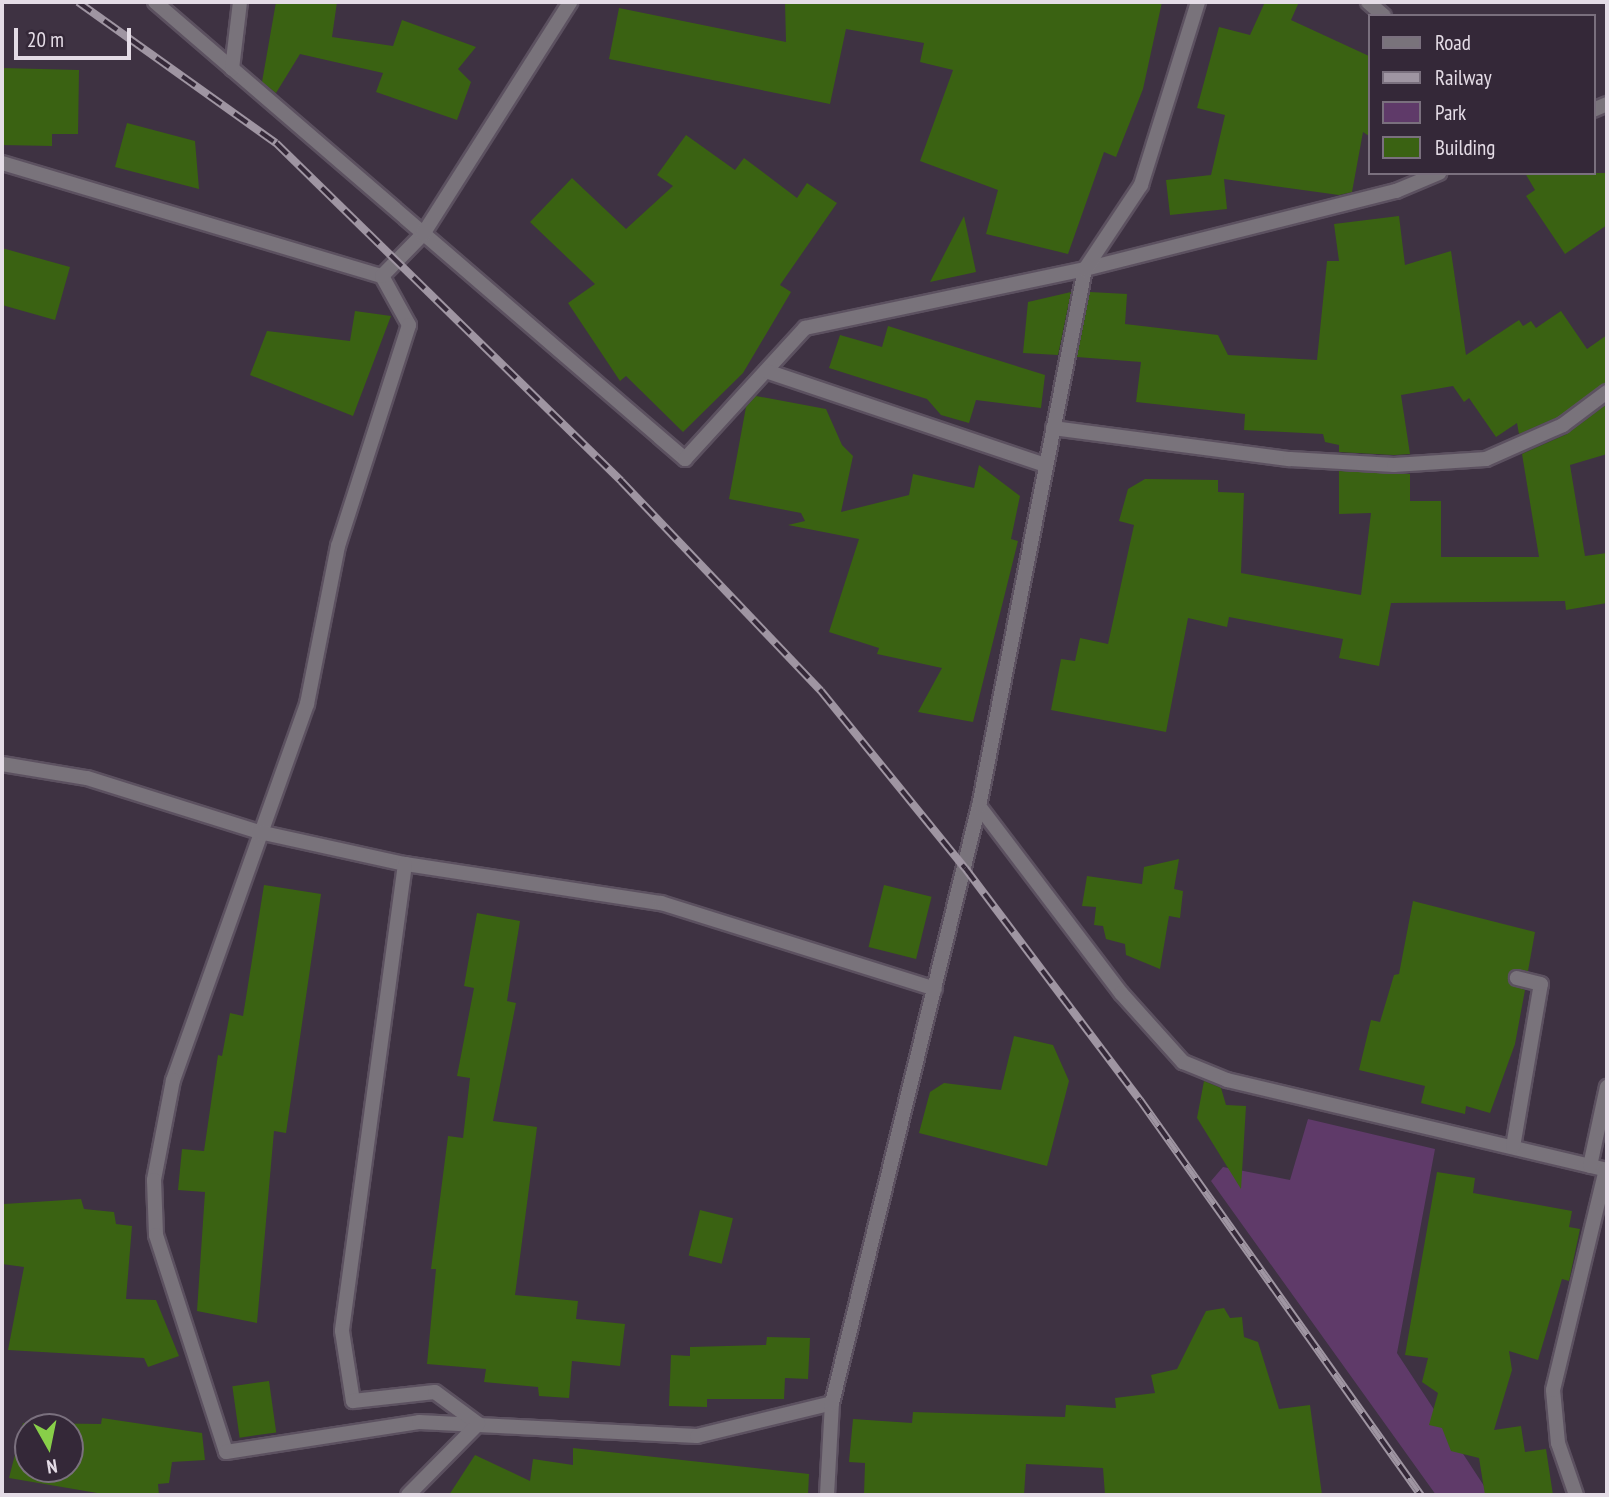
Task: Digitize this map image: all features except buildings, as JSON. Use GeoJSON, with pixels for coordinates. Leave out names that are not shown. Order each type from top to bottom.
{"type":"FeatureCollection","features":[{"type":"Feature","properties":{"kind":"street"},"geometry":{"type":"LineString","coordinates":[[155,2],[685,459],[806,328],[1085,269],[1396,191],[1434,175]]}},
{"type":"Feature","properties":{"kind":"street"},"geometry":{"type":"LineString","coordinates":[[232,69],[240,2]]}},
{"type":"Feature","properties":{"kind":"street"},"geometry":{"type":"LineString","coordinates":[[382,275],[423,233],[570,2]]}},
{"type":"Feature","properties":{"kind":"street"},"geometry":{"type":"LineString","coordinates":[[827,1495],[832,1403],[979,806],[1085,269],[1141,185],[1198,2]]}},
{"type":"Feature","properties":{"kind":"street"},"geometry":{"type":"LineString","coordinates":[[1368,2],[1382,14]]}},
{"type":"Feature","properties":{"kind":"street"},"geometry":{"type":"LineString","coordinates":[[2,163],[382,275],[409,325],[338,546],[307,704],[259,832],[173,1080],[154,1180],[156,1235],[226,1452],[419,1422],[697,1436],[832,1403]]}},
{"type":"Feature","properties":{"kind":"street"},"geometry":{"type":"LineString","coordinates":[[766,371],[1046,465]]}},
{"type":"Feature","properties":{"kind":"street"},"geometry":{"type":"LineString","coordinates":[[1053,428],[1290,459],[1394,466],[1486,459],[1563,425],[1607,392]]}},
{"type":"Feature","properties":{"kind":"street"},"geometry":{"type":"LineString","coordinates":[[2,764],[87,778],[259,832],[405,864],[661,903],[935,989]]}},
{"type":"Feature","properties":{"kind":"street"},"geometry":{"type":"LineString","coordinates":[[979,806],[1121,993],[1183,1062],[1227,1080],[1607,1170],[1553,1390],[1558,1443],[1576,1495]]}},
{"type":"Feature","properties":{"kind":"street"},"geometry":{"type":"LineString","coordinates":[[405,864],[342,1332],[353,1401],[435,1392],[478,1424]]}},
{"type":"Feature","properties":{"kind":"street"},"geometry":{"type":"LineString","coordinates":[[1513,1147],[1541,984],[1517,978]]}},
{"type":"Feature","properties":{"kind":"street"},"geometry":{"type":"LineString","coordinates":[[1590,1166],[1607,1087]]}},
{"type":"Feature","properties":{"kind":"street"},"geometry":{"type":"LineString","coordinates":[[408,1495],[478,1424]]}},
{"type":"Feature","properties":{"kind":"green space"},"geometry":{"type":"Polygon","coordinates":[[[1308,1119],[1435,1149],[1397,1353],[1490,1495],[1436,1495],[1211,1181],[1223,1167],[1290,1180],[1308,1119]]]}},
{"type":"Feature","properties":{"kind":"railway"},"geometry":{"type":"LineString","coordinates":[[78,2],[276,143],[621,481],[821,691],[965,868],[1140,1100],[1421,1495]]}}]}
